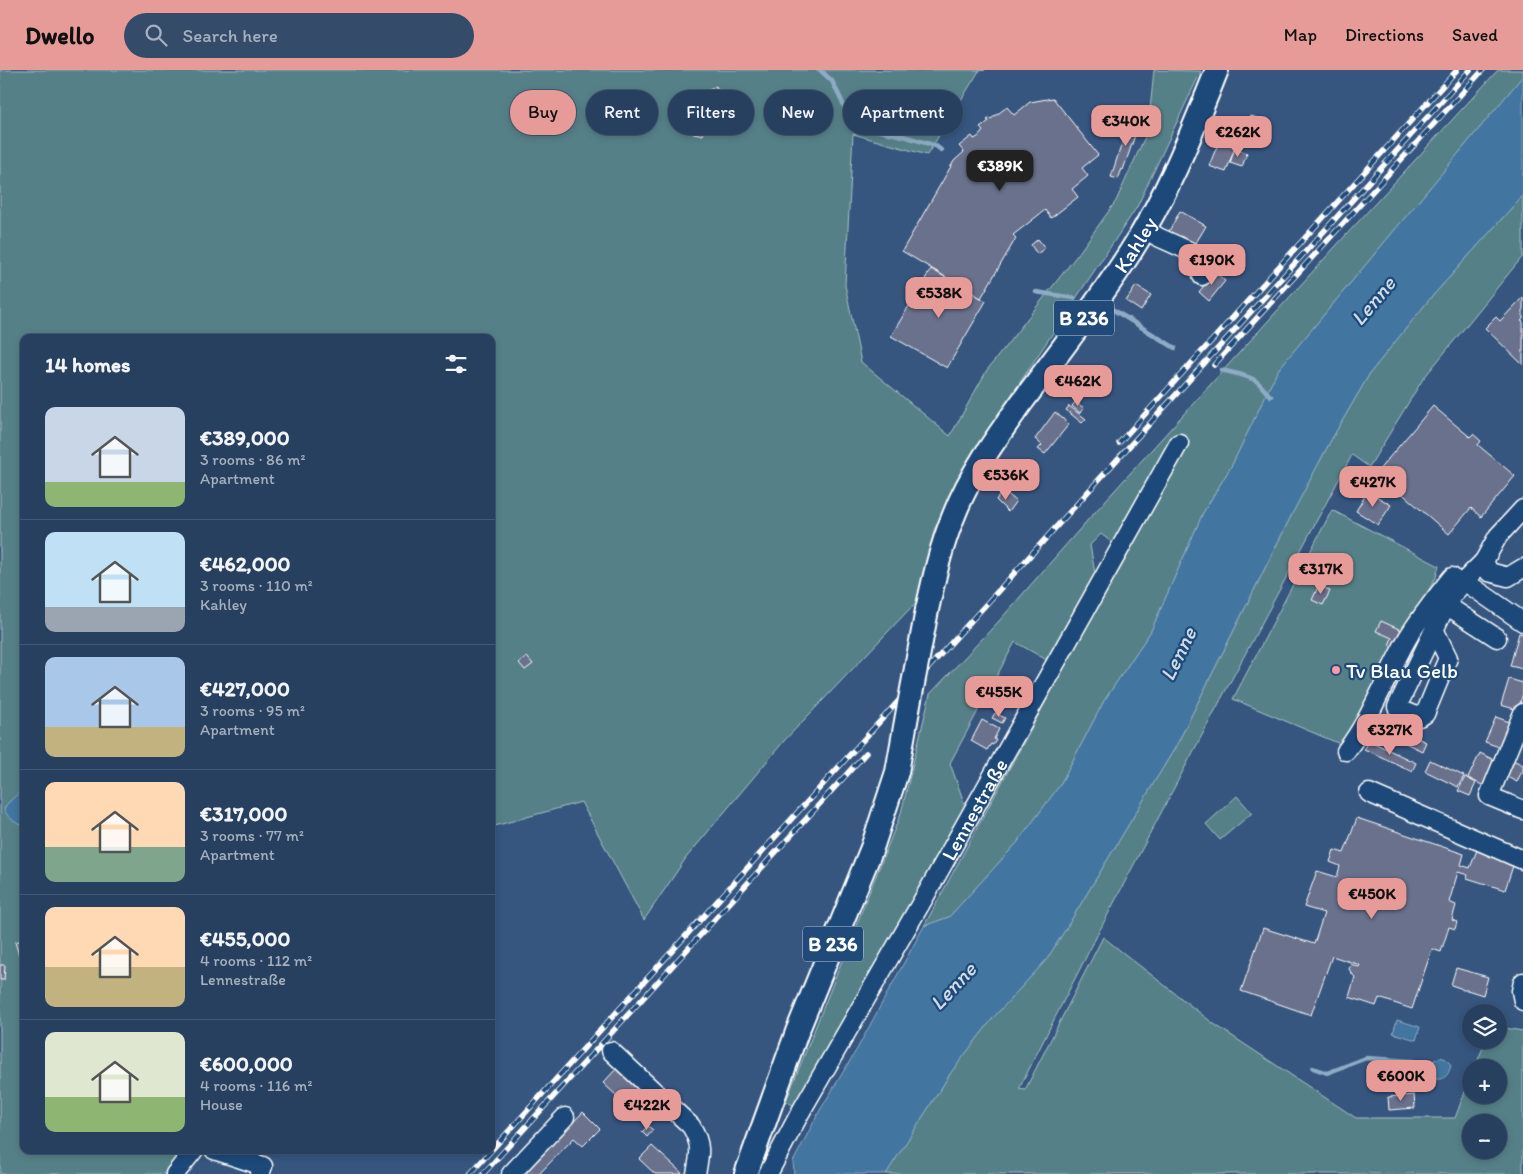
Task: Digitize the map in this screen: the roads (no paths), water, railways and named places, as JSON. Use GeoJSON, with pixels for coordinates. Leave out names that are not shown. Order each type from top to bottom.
{"type":"FeatureCollection","features":[{"type":"Feature","properties":{"kind":"main road","name":"Kahley"},"geometry":{"type":"LineString","coordinates":[[746,1174],[797,1032],[872,848],[897,772],[938,559],[954,514],[998,435],[1116,274],[1145,228],[1173,177],[1218,70]]}},
{"type":"Feature","properties":{"kind":"street"},"geometry":{"type":"LineString","coordinates":[[1145,228],[1158,237],[1196,254],[1202,264],[1202,276]]}},
{"type":"Feature","properties":{"kind":"street","name":"Lennestraße"},"geometry":{"type":"LineString","coordinates":[[768,1174],[800,1113],[924,898],[1179,443]]}},
{"type":"Feature","properties":{"kind":"street"},"geometry":{"type":"LineString","coordinates":[[1434,629],[1449,599],[1484,561],[1498,536],[1523,509]]}},
{"type":"Feature","properties":{"kind":"street"},"geometry":{"type":"LineString","coordinates":[[1484,561],[1490,572],[1508,577],[1523,568]]}},
{"type":"Feature","properties":{"kind":"street"},"geometry":{"type":"LineString","coordinates":[[1346,751],[1361,732],[1407,639],[1430,604],[1464,564],[1484,561]]}},
{"type":"Feature","properties":{"kind":"street"},"geometry":{"type":"LineString","coordinates":[[1464,581],[1523,622]]}},
{"type":"Feature","properties":{"kind":"street"},"geometry":{"type":"LineString","coordinates":[[1446,605],[1496,638]]}},
{"type":"Feature","properties":{"kind":"street"},"geometry":{"type":"LineString","coordinates":[[1523,713],[1489,796],[1523,810]]}},
{"type":"Feature","properties":{"kind":"street"},"geometry":{"type":"LineString","coordinates":[[1369,793],[1523,860]]}},
{"type":"Feature","properties":{"kind":"street"},"geometry":{"type":"LineString","coordinates":[[1523,982],[1521,991],[1523,1001]]}},
{"type":"Feature","properties":{"kind":"street"},"geometry":{"type":"LineString","coordinates":[[610,1051],[691,1126],[698,1138],[700,1151],[696,1174]]}},
{"type":"Feature","properties":{"kind":"street"},"geometry":{"type":"LineString","coordinates":[[511,1174],[566,1117]]}},
{"type":"Feature","properties":{"kind":"street"},"geometry":{"type":"LineString","coordinates":[[175,1174],[191,1154]]}},
{"type":"Feature","properties":{"kind":"street"},"geometry":{"type":"LineString","coordinates":[[226,1154],[263,1166],[260,1174]]}},
{"type":"Feature","properties":{"kind":"water","name":"Lenne"},"geometry":{"type":"Polygon","coordinates":[[[1523,76],[1523,195],[1428,301],[1370,373],[1331,440],[1293,512],[1176,746],[1047,959],[993,1018],[952,1071],[886,1174],[794,1174],[793,1162],[819,1112],[857,1049],[924,926],[949,917],[1017,843],[1060,785],[1104,701],[1151,631],[1203,513],[1232,465],[1278,370],[1523,76]]]}},
{"type":"Feature","properties":{"kind":"water"},"geometry":{"type":"Polygon","coordinates":[[[20,792],[20,825],[10,818],[4,809],[20,792]]]}},
{"type":"Feature","properties":{"kind":"water"},"geometry":{"type":"Polygon","coordinates":[[[1397,1020],[1420,1027],[1416,1040],[1393,1033],[1397,1020]]]}},
{"type":"Feature","properties":{"kind":"water"},"geometry":{"type":"Polygon","coordinates":[[[1440,1057],[1446,1059],[1451,1065],[1445,1077],[1436,1079],[1429,1074],[1429,1063],[1440,1057]]]}},
{"type":"Feature","properties":{"kind":"waterway"},"geometry":{"type":"LineString","coordinates":[[820,70],[832,81],[850,118],[857,124],[907,137],[936,146],[941,150]]}},
{"type":"Feature","properties":{"kind":"waterway"},"geometry":{"type":"LineString","coordinates":[[1036,292],[1074,298]]}},
{"type":"Feature","properties":{"kind":"waterway"},"geometry":{"type":"LineString","coordinates":[[1112,309],[1175,348]]}},
{"type":"Feature","properties":{"kind":"waterway"},"geometry":{"type":"LineString","coordinates":[[1221,370],[1252,379],[1271,396]]}},
{"type":"Feature","properties":{"kind":"waterway"},"geometry":{"type":"LineString","coordinates":[[1313,1068],[1327,1073],[1366,1058],[1413,1061],[1427,1066]]}},
{"type":"Feature","properties":{"kind":"railway"},"geometry":{"type":"LineString","coordinates":[[1119,443],[1457,70]]}},
{"type":"Feature","properties":{"kind":"railway"},"geometry":{"type":"LineString","coordinates":[[495,1146],[1470,70]]}},
{"type":"Feature","properties":{"kind":"railway"},"geometry":{"type":"LineString","coordinates":[[1214,365],[1483,70]]}},
{"type":"Feature","properties":{"kind":"railway"},"geometry":{"type":"LineString","coordinates":[[483,1174],[866,753]]}},
{"type":"Feature","properties":{"kind":"railway"},"geometry":{"type":"LineString","coordinates":[[470,1174],[488,1154]]}},
{"type":"Feature","properties":{"kind":"place","name":"Tv Blau Gelb"},"geometry":{"type":"Point","coordinates":[1336,670]}}]}
